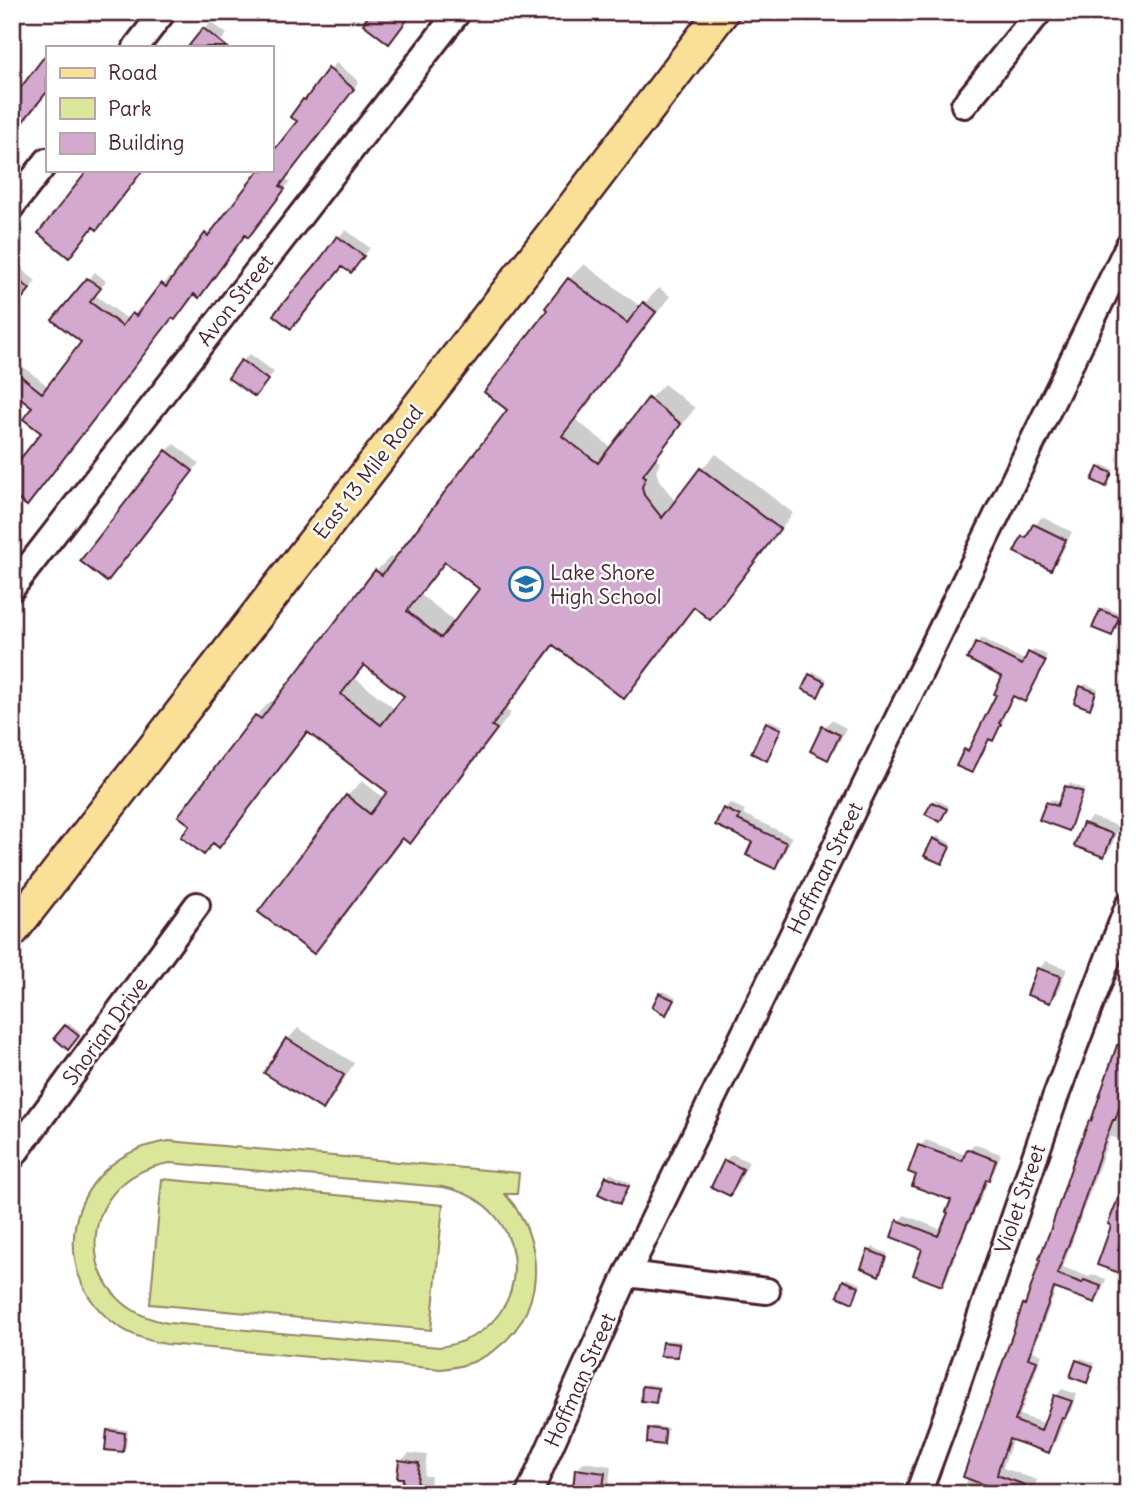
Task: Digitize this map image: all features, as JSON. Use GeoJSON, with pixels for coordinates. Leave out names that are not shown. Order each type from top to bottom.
{"type":"FeatureCollection","features":[{"type":"Feature","properties":{"kind":"main road","name":"East 13 Mile Road"},"geometry":{"type":"LineString","coordinates":[[12,931],[722,12]]}},
{"type":"Feature","properties":{"kind":"street"},"geometry":{"type":"LineString","coordinates":[[137,46],[163,12]]}},
{"type":"Feature","properties":{"kind":"street","name":"Avon Street"},"geometry":{"type":"LineString","coordinates":[[12,588],[458,12]]}},
{"type":"Feature","properties":{"kind":"street"},"geometry":{"type":"LineString","coordinates":[[964,105],[1039,12]]}},
{"type":"Feature","properties":{"kind":"street"},"geometry":{"type":"LineString","coordinates":[[12,206],[46,162]]}},
{"type":"Feature","properties":{"kind":"street","name":"Hoffman Street"},"geometry":{"type":"LineString","coordinates":[[528,1494],[628,1274],[1128,246]]}},
{"type":"Feature","properties":{"kind":"street","name":"Shorian Drive"},"geometry":{"type":"LineString","coordinates":[[12,1157],[197,905]]}},
{"type":"Feature","properties":{"kind":"street","name":"Violet Street"},"geometry":{"type":"LineString","coordinates":[[918,1494],[1055,1098],[1128,906]]}},
{"type":"Feature","properties":{"kind":"street"},"geometry":{"type":"LineString","coordinates":[[628,1274],[767,1291]]}},
{"type":"Feature","properties":{"kind":"green space"},"geometry":{"type":"Polygon","coordinates":[[[169,1141],[519,1173],[517,1194],[505,1194],[521,1216],[531,1239],[535,1263],[534,1287],[527,1310],[514,1331],[496,1349],[473,1362],[441,1369],[166,1344],[125,1330],[96,1306],[79,1276],[74,1242],[80,1208],[98,1178],[128,1154],[169,1141]],[[170,1163],[138,1173],[115,1192],[100,1216],[96,1242],[100,1269],[113,1293],[136,1312],[168,1323],[439,1347],[472,1337],[495,1319],[509,1295],[514,1268],[510,1242],[496,1217],[474,1198],[442,1187],[170,1163]]]}},
{"type":"Feature","properties":{"kind":"green space"},"geometry":{"type":"Polygon","coordinates":[[[162,1179],[443,1205],[431,1330],[150,1304],[162,1179]]]}},
{"type":"Feature","properties":{"kind":"building"},"geometry":{"type":"Polygon","coordinates":[[[371,12],[413,12],[389,44],[363,24],[371,12]]]}},
{"type":"Feature","properties":{"kind":"building"},"geometry":{"type":"Polygon","coordinates":[[[203,28],[226,46],[189,46],[203,28]]]}},
{"type":"Feature","properties":{"kind":"building"},"geometry":{"type":"Polygon","coordinates":[[[46,54],[46,93],[12,135],[12,99],[46,54]]]}},
{"type":"Feature","properties":{"kind":"building"},"geometry":{"type":"Polygon","coordinates":[[[328,68],[354,89],[280,186],[285,189],[248,238],[245,235],[199,298],[194,294],[175,320],[172,318],[27,506],[12,495],[12,469],[41,433],[23,419],[32,407],[12,391],[12,369],[42,393],[81,342],[52,320],[87,278],[101,288],[90,302],[122,326],[132,313],[136,316],[161,283],[166,287],[205,233],[208,236],[257,172],[273,172],[273,151],[297,121],[290,117],[303,99],[305,100],[328,68]]]}},
{"type":"Feature","properties":{"kind":"building"},"geometry":{"type":"Polygon","coordinates":[[[86,172],[141,172],[97,230],[93,227],[69,258],[38,233],[86,172]]]}},
{"type":"Feature","properties":{"kind":"building"},"geometry":{"type":"Polygon","coordinates":[[[337,236],[364,256],[351,273],[342,267],[291,329],[273,315],[337,236]]]}},
{"type":"Feature","properties":{"kind":"building"},"geometry":{"type":"Polygon","coordinates":[[[12,275],[30,289],[12,311],[12,275]]]}},
{"type":"Feature","properties":{"kind":"building"},"geometry":{"type":"Polygon","coordinates":[[[568,278],[627,323],[643,302],[656,312],[562,436],[598,463],[648,398],[681,424],[643,475],[646,477],[642,487],[644,495],[662,518],[700,468],[780,529],[710,620],[694,607],[624,699],[553,645],[492,726],[497,729],[410,844],[402,838],[314,954],[258,912],[346,795],[370,814],[387,792],[307,732],[219,848],[213,843],[204,855],[181,837],[190,825],[178,816],[255,715],[261,719],[375,570],[382,575],[507,410],[484,392],[547,310],[545,308],[568,278]],[[445,562],[407,611],[441,638],[479,589],[445,562]],[[364,665],[341,694],[381,725],[404,696],[364,665]]]}},
{"type":"Feature","properties":{"kind":"building"},"geometry":{"type":"Polygon","coordinates":[[[241,360],[268,380],[255,397],[228,378],[241,360]]]}},
{"type":"Feature","properties":{"kind":"building"},"geometry":{"type":"Polygon","coordinates":[[[166,450],[193,471],[107,582],[80,561],[166,450]]]}},
{"type":"Feature","properties":{"kind":"building"},"geometry":{"type":"Polygon","coordinates":[[[1098,467],[1112,473],[1106,487],[1092,480],[1098,467]]]}},
{"type":"Feature","properties":{"kind":"building"},"geometry":{"type":"Polygon","coordinates":[[[1033,524],[1066,540],[1051,570],[1014,552],[1022,536],[1026,538],[1033,524]]]}},
{"type":"Feature","properties":{"kind":"building"},"geometry":{"type":"Polygon","coordinates":[[[1100,610],[1119,617],[1112,636],[1092,628],[1100,610]]]}},
{"type":"Feature","properties":{"kind":"building"},"geometry":{"type":"Polygon","coordinates":[[[976,642],[1022,665],[1028,652],[1046,661],[1025,702],[1013,696],[993,741],[989,739],[972,773],[956,766],[964,749],[968,751],[1002,677],[967,659],[976,642]]]}},
{"type":"Feature","properties":{"kind":"building"},"geometry":{"type":"Polygon","coordinates":[[[809,674],[825,682],[818,697],[802,689],[809,674]]]}},
{"type":"Feature","properties":{"kind":"building"},"geometry":{"type":"Polygon","coordinates":[[[1080,686],[1096,692],[1090,709],[1074,703],[1080,686]]]}},
{"type":"Feature","properties":{"kind":"building"},"geometry":{"type":"Polygon","coordinates":[[[766,722],[781,729],[767,761],[751,753],[766,722]]]}},
{"type":"Feature","properties":{"kind":"building"},"geometry":{"type":"Polygon","coordinates":[[[822,726],[840,735],[828,760],[810,751],[822,726]]]}},
{"type":"Feature","properties":{"kind":"building"},"geometry":{"type":"Polygon","coordinates":[[[1065,786],[1083,792],[1069,831],[1039,820],[1046,802],[1057,806],[1065,786]]]}},
{"type":"Feature","properties":{"kind":"building"},"geometry":{"type":"Polygon","coordinates":[[[932,802],[947,809],[940,822],[925,814],[932,802]]]}},
{"type":"Feature","properties":{"kind":"building"},"geometry":{"type":"Polygon","coordinates":[[[723,808],[740,816],[738,820],[787,843],[775,869],[746,855],[752,842],[715,825],[723,808]]]}},
{"type":"Feature","properties":{"kind":"building"},"geometry":{"type":"Polygon","coordinates":[[[1083,823],[1113,834],[1104,857],[1074,846],[1083,823]]]}},
{"type":"Feature","properties":{"kind":"building"},"geometry":{"type":"Polygon","coordinates":[[[933,838],[950,847],[942,864],[924,856],[933,838]]]}},
{"type":"Feature","properties":{"kind":"building"},"geometry":{"type":"Polygon","coordinates":[[[1037,968],[1061,976],[1050,1003],[1027,995],[1037,968]]]}},
{"type":"Feature","properties":{"kind":"building"},"geometry":{"type":"Polygon","coordinates":[[[659,993],[674,1000],[666,1015],[652,1007],[659,993]]]}},
{"type":"Feature","properties":{"kind":"building"},"geometry":{"type":"Polygon","coordinates":[[[65,1025],[79,1036],[68,1050],[54,1038],[65,1025]]]}},
{"type":"Feature","properties":{"kind":"building"},"geometry":{"type":"Polygon","coordinates":[[[286,1038],[344,1075],[323,1110],[264,1073],[286,1038]]]}},
{"type":"Feature","properties":{"kind":"building"},"geometry":{"type":"Polygon","coordinates":[[[1117,1045],[1128,1049],[1128,1084],[1057,1274],[1082,1283],[1084,1280],[1101,1286],[1095,1303],[1054,1288],[1028,1358],[1037,1361],[1015,1421],[1041,1431],[1054,1395],[1072,1401],[1065,1418],[1062,1417],[1049,1453],[1009,1439],[999,1467],[997,1475],[1045,1494],[1008,1494],[963,1477],[1075,1156],[1091,1121],[1117,1045]]]}},
{"type":"Feature","properties":{"kind":"building"},"geometry":{"type":"Polygon","coordinates":[[[918,1145],[962,1161],[967,1149],[996,1160],[953,1255],[942,1286],[913,1275],[922,1249],[891,1237],[897,1220],[938,1236],[948,1213],[946,1212],[951,1200],[912,1186],[916,1175],[908,1172],[918,1145]]]}},
{"type":"Feature","properties":{"kind":"building"},"geometry":{"type":"Polygon","coordinates":[[[724,1160],[743,1169],[730,1196],[711,1187],[724,1160]]]}},
{"type":"Feature","properties":{"kind":"building"},"geometry":{"type":"Polygon","coordinates":[[[606,1176],[629,1186],[620,1204],[598,1194],[606,1176]]]}},
{"type":"Feature","properties":{"kind":"building"},"geometry":{"type":"Polygon","coordinates":[[[1126,1178],[1128,1223],[1118,1250],[1128,1253],[1128,1276],[1097,1265],[1111,1226],[1108,1224],[1126,1178]]]}},
{"type":"Feature","properties":{"kind":"building"},"geometry":{"type":"Polygon","coordinates":[[[868,1250],[886,1257],[879,1276],[861,1268],[868,1250]]]}},
{"type":"Feature","properties":{"kind":"building"},"geometry":{"type":"Polygon","coordinates":[[[843,1280],[859,1287],[853,1303],[837,1296],[843,1280]]]}},
{"type":"Feature","properties":{"kind":"building"},"geometry":{"type":"Polygon","coordinates":[[[662,1342],[679,1344],[678,1357],[660,1356],[662,1342]]]}},
{"type":"Feature","properties":{"kind":"building"},"geometry":{"type":"Polygon","coordinates":[[[1076,1360],[1093,1366],[1087,1383],[1070,1377],[1076,1360]]]}},
{"type":"Feature","properties":{"kind":"building"},"geometry":{"type":"Polygon","coordinates":[[[642,1386],[658,1388],[656,1403],[641,1401],[642,1386]]]}},
{"type":"Feature","properties":{"kind":"building"},"geometry":{"type":"Polygon","coordinates":[[[648,1428],[665,1430],[664,1445],[647,1443],[648,1428]]]}},
{"type":"Feature","properties":{"kind":"building"},"geometry":{"type":"Polygon","coordinates":[[[107,1430],[125,1433],[123,1452],[105,1450],[107,1430]]]}},
{"type":"Feature","properties":{"kind":"building"},"geometry":{"type":"Polygon","coordinates":[[[399,1460],[419,1463],[416,1494],[401,1494],[403,1478],[397,1478],[399,1460]]]}},
{"type":"Feature","properties":{"kind":"building"},"geometry":{"type":"Polygon","coordinates":[[[575,1469],[605,1473],[602,1494],[573,1490],[575,1469]]]}},
{"type":"Feature","properties":{"kind":"place","name":"Lake Shore High School"},"geometry":{"type":"Point","coordinates":[526,584]}}]}
